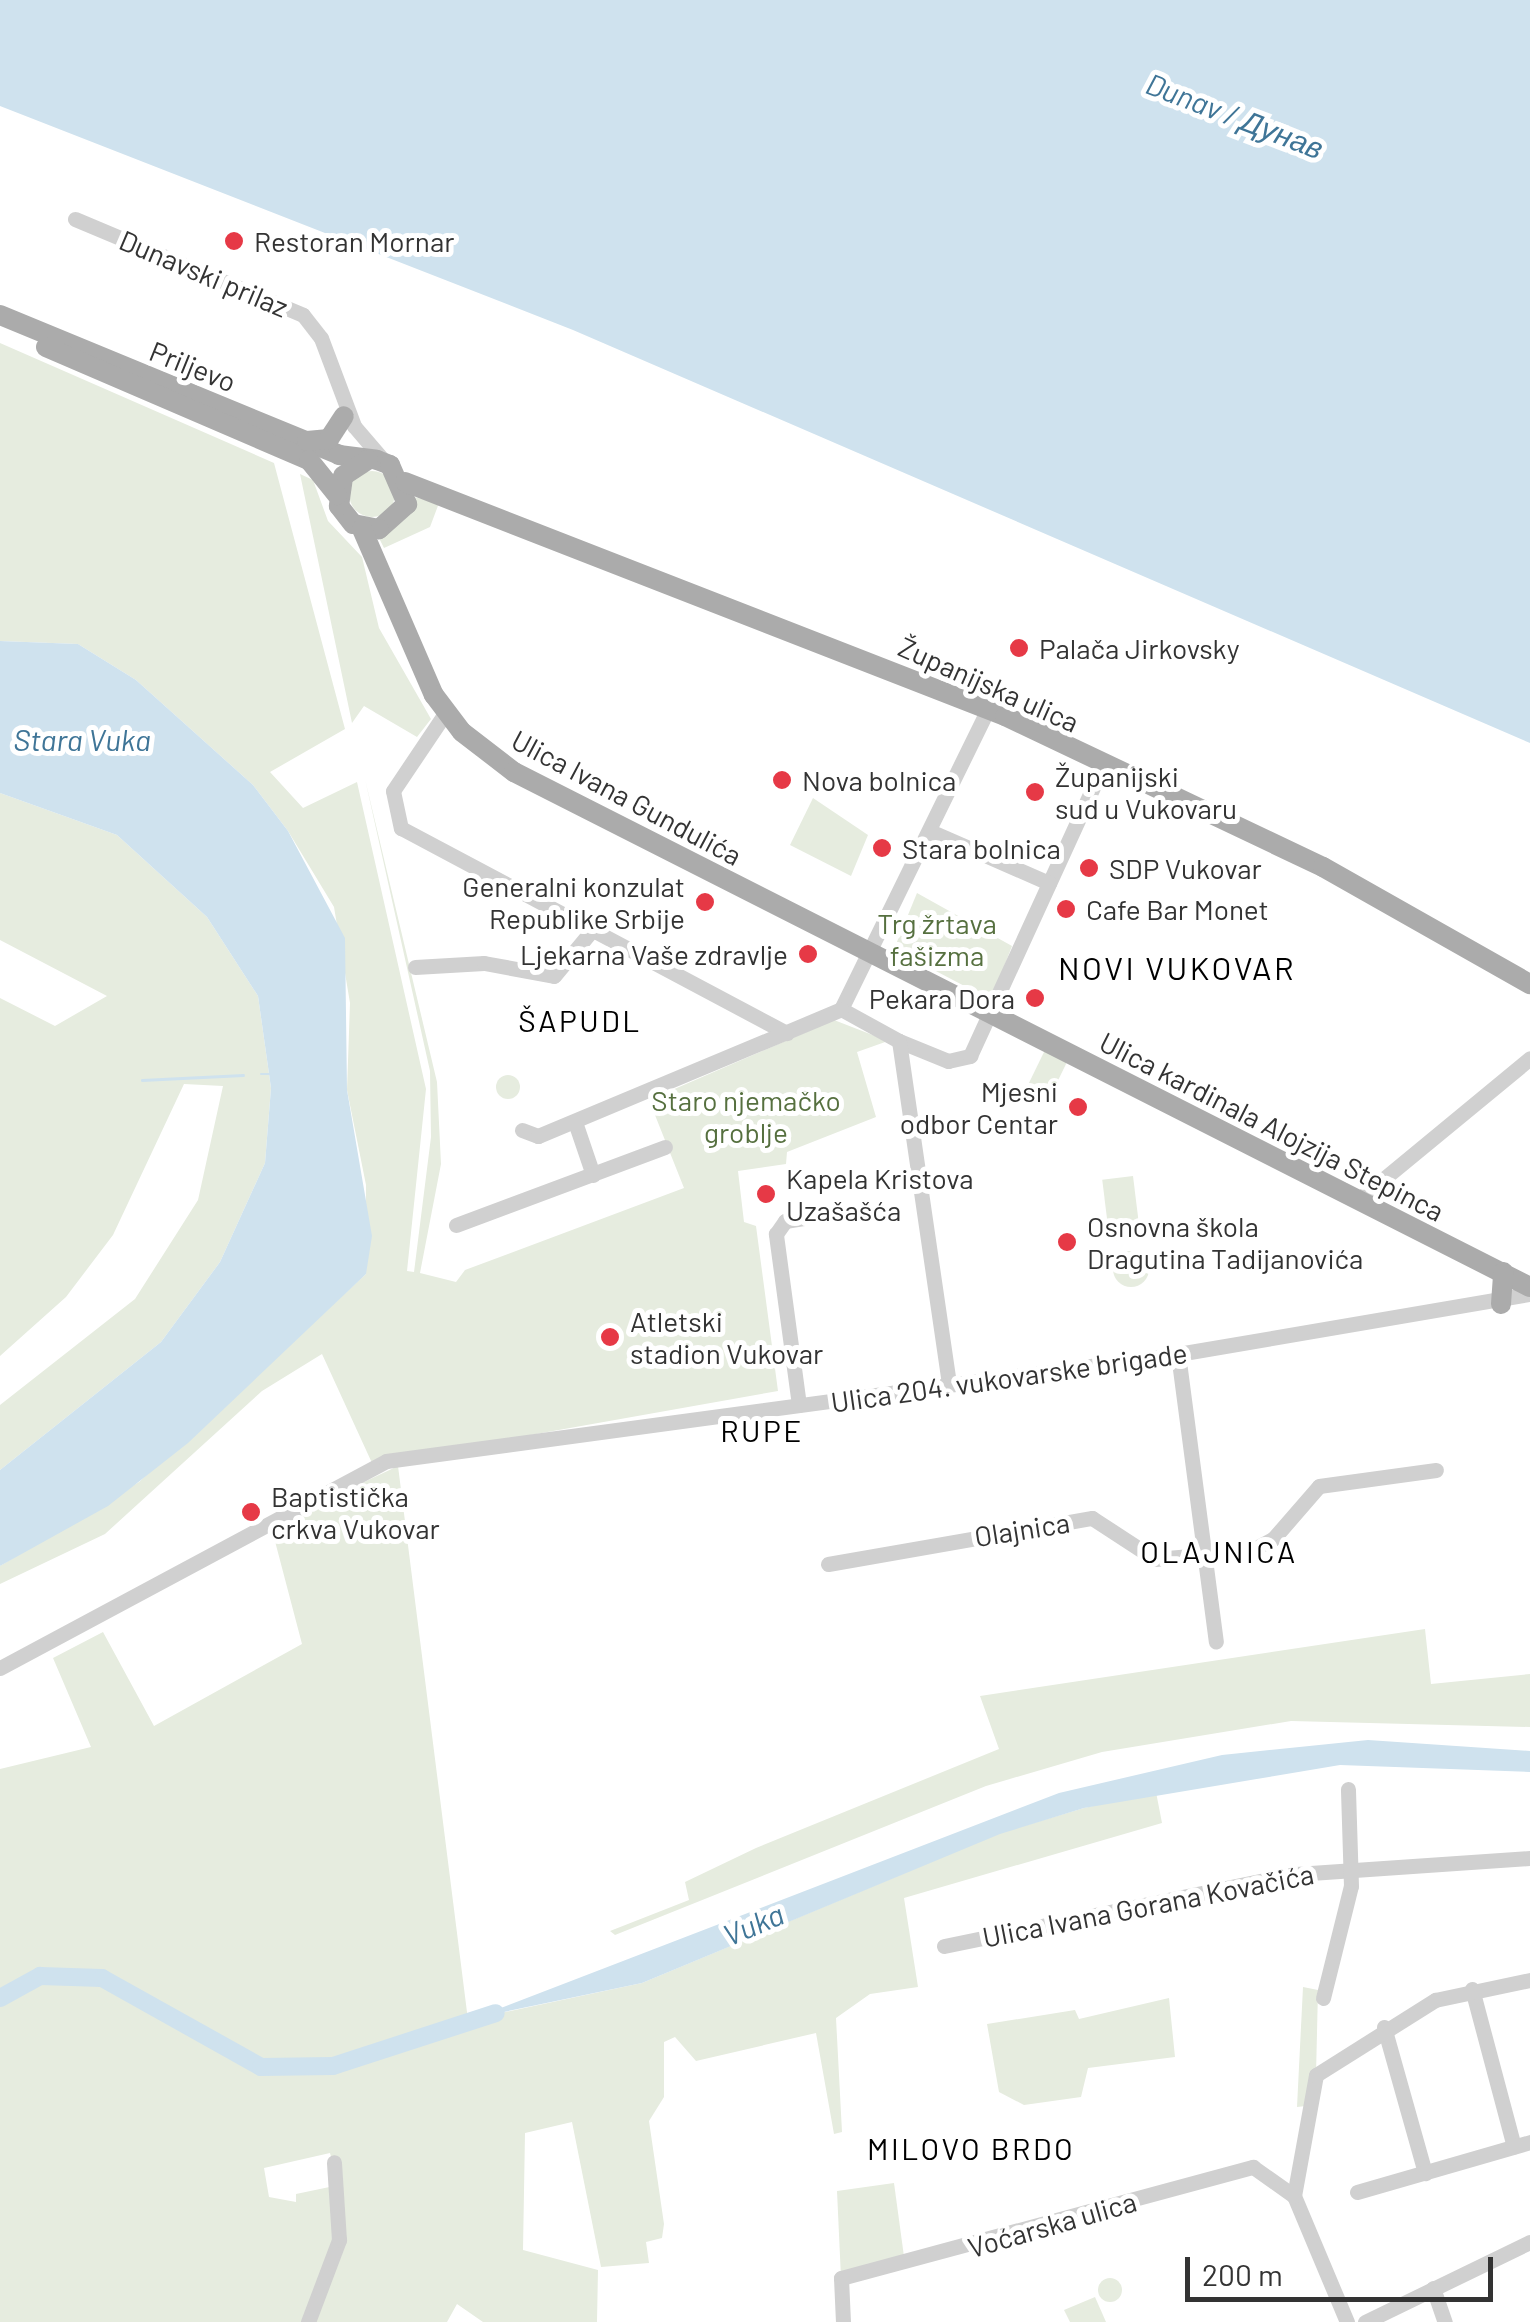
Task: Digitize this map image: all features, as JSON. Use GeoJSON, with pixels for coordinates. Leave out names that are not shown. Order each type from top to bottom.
{"type":"FeatureCollection","features":[{"type":"Feature","properties":{"kind":"main road","name":"Priljevo"},"geometry":{"type":"LineString","coordinates":[[0,315],[285,432],[322,469],[338,494]]}},
{"type":"Feature","properties":{"kind":"main road","name":"Priljevo"},"geometry":{"type":"LineString","coordinates":[[0,323],[257,440],[362,463]]}},
{"type":"Feature","properties":{"kind":"main road"},"geometry":{"type":"LineString","coordinates":[[301,448],[329,439],[343,406]]}},
{"type":"Feature","properties":{"kind":"main road"},"geometry":{"type":"LineString","coordinates":[[362,463],[405,482],[399,518],[362,529],[338,494],[362,463]]}},
{"type":"Feature","properties":{"kind":"main road","name":"Županijska ulica"},"geometry":{"type":"LineString","coordinates":[[405,482],[988,709],[1323,868],[1530,984]]}},
{"type":"Feature","properties":{"kind":"main road","name":"Ulica Ivana Gundulića"},"geometry":{"type":"LineString","coordinates":[[362,529],[410,651],[446,712],[514,772],[869,953]]}},
{"type":"Feature","properties":{"kind":"main road"},"geometry":{"type":"LineString","coordinates":[[869,953],[989,1014]]}},
{"type":"Feature","properties":{"kind":"main road","name":"Ulica kardinala Alojzija Stepinca"},"geometry":{"type":"LineString","coordinates":[[989,1014],[1503,1272],[1530,1290]]}},
{"type":"Feature","properties":{"kind":"main road"},"geometry":{"type":"LineString","coordinates":[[1501,1304],[1503,1272]]}},
{"type":"Feature","properties":{"kind":"street","name":"Dunavski prilaz"},"geometry":{"type":"LineString","coordinates":[[75,219],[303,315],[343,406],[362,463]]}},
{"type":"Feature","properties":{"kind":"street","name":"Dunavski prilaz"},"geometry":{"type":"LineString","coordinates":[[343,406],[362,463]]}},
{"type":"Feature","properties":{"kind":"street"},"geometry":{"type":"LineString","coordinates":[[522,1130],[538,1136],[575,1122],[841,1008],[988,709]]}},
{"type":"Feature","properties":{"kind":"street"},"geometry":{"type":"LineString","coordinates":[[446,712],[393,791],[394,821],[787,1034]]}},
{"type":"Feature","properties":{"kind":"street"},"geometry":{"type":"LineString","coordinates":[[841,1008],[899,1041],[961,1062],[989,1014],[1103,765]]}},
{"type":"Feature","properties":{"kind":"street"},"geometry":{"type":"LineString","coordinates":[[930,831],[1049,883]]}},
{"type":"Feature","properties":{"kind":"street"},"geometry":{"type":"LineString","coordinates":[[415,967],[484,963],[554,976],[570,967],[593,929]]}},
{"type":"Feature","properties":{"kind":"street"},"geometry":{"type":"LineString","coordinates":[[899,1041],[949,1384]]}},
{"type":"Feature","properties":{"kind":"street"},"geometry":{"type":"LineString","coordinates":[[1358,1200],[1530,1058]]}},
{"type":"Feature","properties":{"kind":"street"},"geometry":{"type":"LineString","coordinates":[[575,1122],[592,1175]]}},
{"type":"Feature","properties":{"kind":"street"},"geometry":{"type":"LineString","coordinates":[[456,1225],[665,1147]]}},
{"type":"Feature","properties":{"kind":"street"},"geometry":{"type":"LineString","coordinates":[[798,1405],[776,1234],[785,1221],[824,1215]]}},
{"type":"Feature","properties":{"kind":"street","name":"Ulica 204. vukovarske brigade"},"geometry":{"type":"LineString","coordinates":[[0,1668],[386,1461],[1178,1354],[1501,1304],[1530,1290]]}},
{"type":"Feature","properties":{"kind":"street"},"geometry":{"type":"LineString","coordinates":[[1178,1354],[1216,1641]]}},
{"type":"Feature","properties":{"kind":"street","name":"Olajnica"},"geometry":{"type":"LineString","coordinates":[[828,1564],[1092,1518],[1155,1559],[1205,1558],[1262,1546],[1319,1486],[1436,1470]]}},
{"type":"Feature","properties":{"kind":"street","name":"Ulica Ivana Gorana Kovačića"},"geometry":{"type":"LineString","coordinates":[[1323,1998],[1353,1867],[1348,1790]]}},
{"type":"Feature","properties":{"kind":"street","name":"Ulica Ivana Gorana Kovačića"},"geometry":{"type":"LineString","coordinates":[[944,1946],[1353,1867],[1530,1858]]}},
{"type":"Feature","properties":{"kind":"street"},"geometry":{"type":"LineString","coordinates":[[1347,2322],[1294,2196],[1312,2081],[1384,2027],[1472,1988],[1530,1980]]}},
{"type":"Feature","properties":{"kind":"street"},"geometry":{"type":"LineString","coordinates":[[1357,2192],[1522,2144],[1472,1988]]}},
{"type":"Feature","properties":{"kind":"street"},"geometry":{"type":"LineString","coordinates":[[1384,2027],[1424,2173]]}},
{"type":"Feature","properties":{"kind":"street"},"geometry":{"type":"LineString","coordinates":[[308,2322],[339,2240],[334,2162]]}},
{"type":"Feature","properties":{"kind":"street","name":"Voćarska ulica"},"geometry":{"type":"LineString","coordinates":[[843,2322],[841,2278],[1253,2167],[1294,2196]]}},
{"type":"Feature","properties":{"kind":"street"},"geometry":{"type":"LineString","coordinates":[[1366,2322],[1530,2242]]}},
{"type":"Feature","properties":{"kind":"street"},"geometry":{"type":"LineString","coordinates":[[1434,2288],[1445,2322]]}},
{"type":"Feature","properties":{"kind":"green space","name":"Staro njemačko groblje"},"geometry":{"type":"Polygon","coordinates":[[[0,343],[274,463],[345,729],[270,772],[303,808],[357,782],[426,1089],[407,1271],[414,1272],[431,1137],[430,1071],[365,779],[437,1082],[441,1164],[420,1273],[456,1282],[465,1270],[684,1188],[649,1100],[834,1020],[888,1041],[857,1052],[876,1117],[787,1152],[786,1164],[738,1171],[744,1222],[756,1226],[778,1391],[372,1463],[322,1354],[262,1391],[105,1534],[0,1584],[0,1566],[139,1482],[366,1274],[366,1185],[347,1090],[350,1003],[334,907],[288,831],[253,785],[136,680],[78,644],[0,641],[0,343]]]}},
{"type":"Feature","properties":{"kind":"green space"},"geometry":{"type":"Polygon","coordinates":[[[372,471],[388,478],[395,494],[388,510],[372,517],[356,510],[349,494],[356,478],[372,471]]]}},
{"type":"Feature","properties":{"kind":"green space"},"geometry":{"type":"Polygon","coordinates":[[[300,474],[313,480],[328,521],[362,557],[379,628],[431,719],[417,737],[364,706],[352,723],[300,474]]]}},
{"type":"Feature","properties":{"kind":"green space"},"geometry":{"type":"Polygon","coordinates":[[[414,497],[439,503],[430,527],[384,548],[378,536],[404,520],[414,497]]]}},
{"type":"Feature","properties":{"kind":"green space"},"geometry":{"type":"Polygon","coordinates":[[[0,793],[117,835],[207,917],[258,996],[271,1088],[265,1163],[220,1262],[161,1342],[0,1470],[0,1405],[135,1299],[198,1200],[223,1086],[184,1084],[113,1235],[66,1297],[0,1356],[0,998],[55,1026],[107,996],[0,940],[0,793]]]}},
{"type":"Feature","properties":{"kind":"green space"},"geometry":{"type":"Polygon","coordinates":[[[813,798],[868,835],[851,876],[790,845],[813,798]]]}},
{"type":"Feature","properties":{"kind":"green space","name":"Trg žrtava fašizma"},"geometry":{"type":"Polygon","coordinates":[[[917,893],[1012,946],[991,1000],[894,949],[917,893]]]}},
{"type":"Feature","properties":{"kind":"green space"},"geometry":{"type":"Polygon","coordinates":[[[1045,1050],[1067,1061],[1046,1106],[1023,1095],[1045,1050]]]}},
{"type":"Feature","properties":{"kind":"green space"},"geometry":{"type":"Polygon","coordinates":[[[508,1075],[520,1087],[508,1099],[496,1087],[508,1075]]]}},
{"type":"Feature","properties":{"kind":"green space"},"geometry":{"type":"Polygon","coordinates":[[[1133,1176],[1141,1238],[1110,1241],[1102,1180],[1133,1176]]]}},
{"type":"Feature","properties":{"kind":"green space"},"geometry":{"type":"Polygon","coordinates":[[[1131,1251],[1144,1256],[1149,1269],[1144,1282],[1131,1287],[1118,1282],[1113,1269],[1118,1256],[1131,1251]]]}},
{"type":"Feature","properties":{"kind":"green space"},"geometry":{"type":"Polygon","coordinates":[[[398,1466],[468,2020],[642,1983],[1000,1833],[1084,1808],[1156,1792],[1162,1823],[904,1898],[918,1987],[870,1994],[836,2018],[842,2132],[834,2134],[816,2033],[696,2061],[675,2037],[664,2042],[664,2097],[649,2121],[664,2224],[662,2238],[646,2242],[649,2263],[601,2267],[572,2122],[525,2133],[523,2250],[598,2270],[597,2322],[483,2322],[457,2304],[447,2322],[0,2322],[0,1769],[91,1747],[53,1658],[103,1632],[154,1726],[302,1644],[271,1526],[398,1466]],[[330,2153],[264,2168],[269,2197],[296,2202],[296,2194],[339,2185],[330,2153]]]}},
{"type":"Feature","properties":{"kind":"green space"},"geometry":{"type":"Polygon","coordinates":[[[1425,1629],[1431,1684],[1530,1674],[1530,1727],[1291,1721],[1102,1752],[986,1786],[615,1935],[610,1931],[689,1900],[685,1882],[756,1848],[999,1749],[980,1696],[1425,1629]]]}},
{"type":"Feature","properties":{"kind":"green space"},"geometry":{"type":"Polygon","coordinates":[[[1303,1987],[1318,1990],[1316,2075],[1306,2106],[1297,2107],[1303,1987]]]}},
{"type":"Feature","properties":{"kind":"green space"},"geometry":{"type":"Polygon","coordinates":[[[1169,1998],[1175,2057],[1088,2068],[1081,2097],[1024,2105],[999,2092],[987,2024],[1075,2010],[1079,2019],[1169,1998]]]}},
{"type":"Feature","properties":{"kind":"green space"},"geometry":{"type":"Polygon","coordinates":[[[894,2183],[905,2264],[841,2278],[837,2191],[894,2183]]]}},
{"type":"Feature","properties":{"kind":"green space"},"geometry":{"type":"Polygon","coordinates":[[[1110,2278],[1122,2290],[1110,2302],[1098,2290],[1110,2278]]]}},
{"type":"Feature","properties":{"kind":"green space"},"geometry":{"type":"Polygon","coordinates":[[[1095,2297],[1106,2322],[1070,2322],[1064,2310],[1095,2297]]]}},
{"type":"Feature","properties":{"kind":"water","name":"Dunav / Дунав"},"geometry":{"type":"Polygon","coordinates":[[[0,0],[1530,0],[1530,743],[573,330],[0,106],[0,0]]]}},
{"type":"Feature","properties":{"kind":"water","name":"Stara Vuka"},"geometry":{"type":"Polygon","coordinates":[[[0,641],[78,644],[136,680],[253,785],[288,831],[345,938],[347,1090],[372,1236],[366,1274],[188,1443],[108,1506],[0,1566],[0,1470],[161,1342],[220,1262],[265,1163],[271,1088],[258,996],[207,917],[117,835],[0,793],[0,641]]]}},
{"type":"Feature","properties":{"kind":"water"},"geometry":{"type":"Polygon","coordinates":[[[1368,1740],[1530,1751],[1530,1772],[1340,1765],[1084,1808],[1000,1834],[642,1983],[475,2018],[1059,1793],[1222,1755],[1368,1740]]]}},
{"type":"Feature","properties":{"kind":"waterway"},"geometry":{"type":"LineString","coordinates":[[261,1074],[269,1074]]}},
{"type":"Feature","properties":{"kind":"waterway"},"geometry":{"type":"LineString","coordinates":[[142,1080],[243,1075]]}},
{"type":"Feature","properties":{"kind":"waterway","name":"Vuka"},"geometry":{"type":"LineString","coordinates":[[0,1998],[40,1976],[102,1978],[261,2067],[333,2066],[496,2013]]}},
{"type":"Feature","properties":{"kind":"place","name":"Restoran Mornar"},"geometry":{"type":"Point","coordinates":[234,241]}},
{"type":"Feature","properties":{"kind":"place","name":"Palača Jirkovsky"},"geometry":{"type":"Point","coordinates":[1019,648]}},
{"type":"Feature","properties":{"kind":"place","name":"Nova bolnica"},"geometry":{"type":"Point","coordinates":[782,780]}},
{"type":"Feature","properties":{"kind":"place","name":"Županijski sud u Vukovaru"},"geometry":{"type":"Point","coordinates":[1035,792]}},
{"type":"Feature","properties":{"kind":"place","name":"Stara bolnica"},"geometry":{"type":"Point","coordinates":[882,848]}},
{"type":"Feature","properties":{"kind":"place","name":"SDP Vukovar"},"geometry":{"type":"Point","coordinates":[1089,868]}},
{"type":"Feature","properties":{"kind":"place","name":"Generalni konzulat Republike Srbije"},"geometry":{"type":"Point","coordinates":[705,902]}},
{"type":"Feature","properties":{"kind":"place","name":"Cafe Bar Monet"},"geometry":{"type":"Point","coordinates":[1066,909]}},
{"type":"Feature","properties":{"kind":"place","name":"Ljekarna Vaše zdravlje"},"geometry":{"type":"Point","coordinates":[808,954]}},
{"type":"Feature","properties":{"kind":"place","name":"Pekara Dora"},"geometry":{"type":"Point","coordinates":[1035,998]}},
{"type":"Feature","properties":{"kind":"place","name":"Mjesni odbor Centar"},"geometry":{"type":"Point","coordinates":[1078,1107]}},
{"type":"Feature","properties":{"kind":"place","name":"Kapela Kristova Uzašašća"},"geometry":{"type":"Point","coordinates":[766,1194]}},
{"type":"Feature","properties":{"kind":"place","name":"Osnovna škola Dragutina Tadijanovića"},"geometry":{"type":"Point","coordinates":[1067,1242]}},
{"type":"Feature","properties":{"kind":"place","name":"Atletski stadion Vukovar"},"geometry":{"type":"Point","coordinates":[610,1337]}},
{"type":"Feature","properties":{"kind":"place","name":"Baptistička crkva Vukovar"},"geometry":{"type":"Point","coordinates":[251,1512]}},
{"type":"Feature","properties":{"kind":"district","name":"NOVI VUKOVAR"},"geometry":{"type":"Point","coordinates":[1177,967]}},
{"type":"Feature","properties":{"kind":"district","name":"ŠAPUDL"},"geometry":{"type":"Point","coordinates":[580,1020]}},
{"type":"Feature","properties":{"kind":"district","name":"RUPE"},"geometry":{"type":"Point","coordinates":[762,1430]}},
{"type":"Feature","properties":{"kind":"district","name":"OLAJNICA"},"geometry":{"type":"Point","coordinates":[1219,1551]}},
{"type":"Feature","properties":{"kind":"district","name":"MILOVO BRDO"},"geometry":{"type":"Point","coordinates":[971,2148]}}]}
